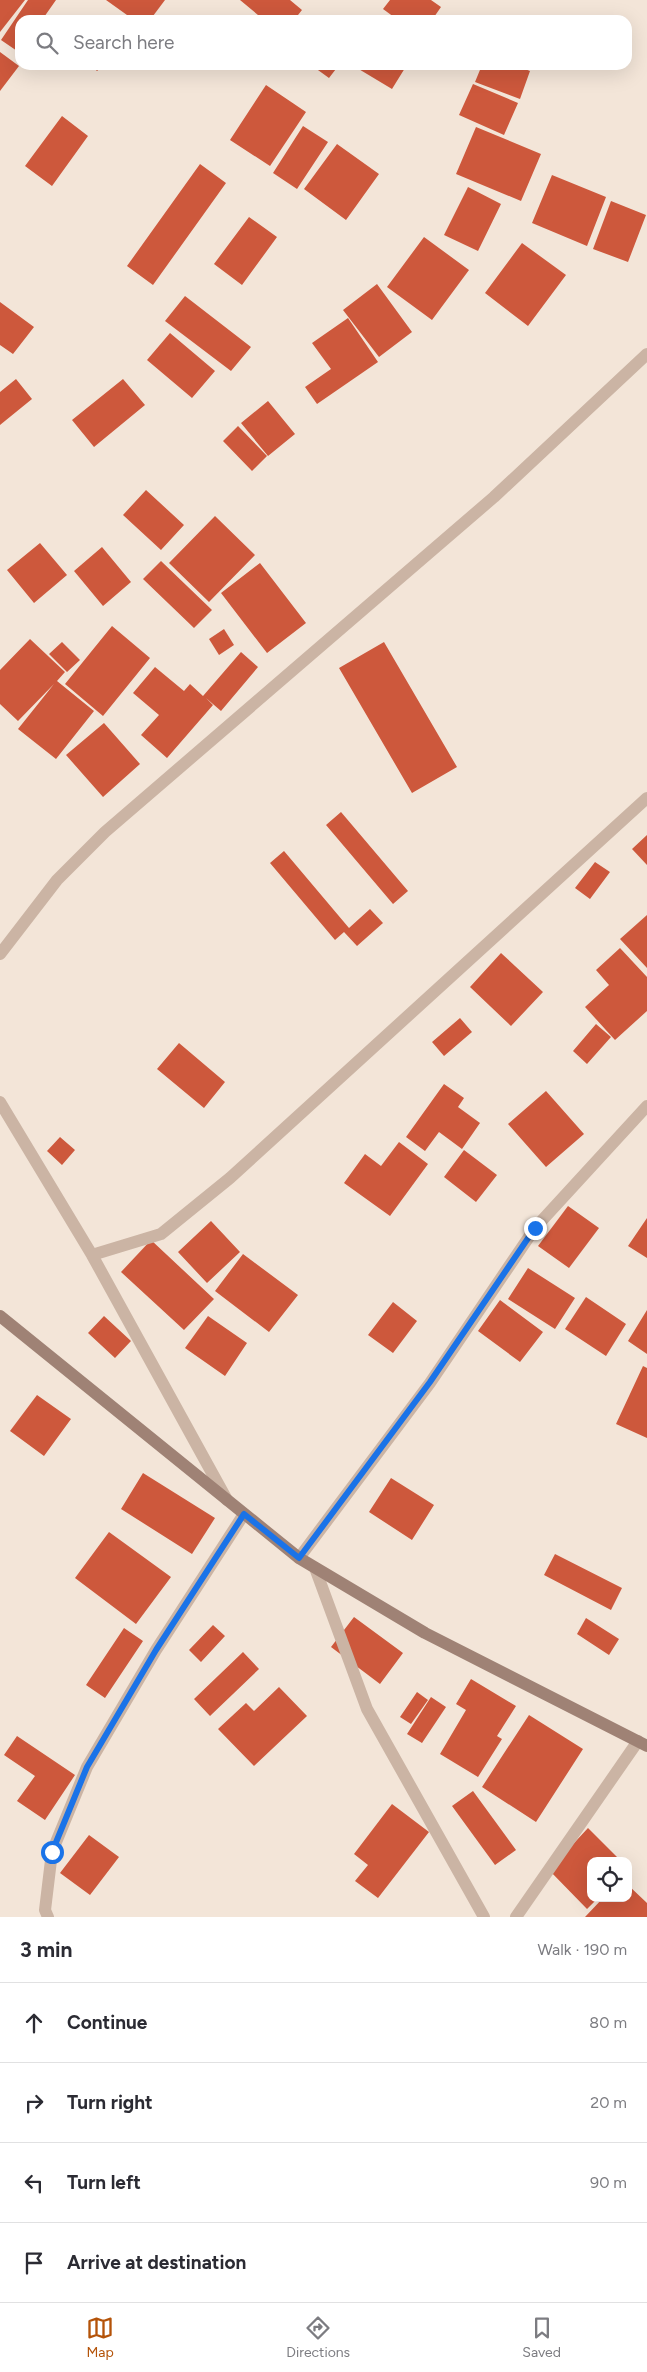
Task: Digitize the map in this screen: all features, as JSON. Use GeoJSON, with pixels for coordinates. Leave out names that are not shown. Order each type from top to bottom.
{"type":"FeatureCollection","features":[{"type":"Feature","properties":{"kind":"street"},"geometry":{"type":"LineString","coordinates":[[0,954],[57,880],[105,832],[494,497],[647,354]]}},
{"type":"Feature","properties":{"kind":"street"},"geometry":{"type":"LineString","coordinates":[[92,1255],[161,1234],[230,1178],[647,798]]}},
{"type":"Feature","properties":{"kind":"street"},"geometry":{"type":"LineString","coordinates":[[0,1102],[92,1255],[228,1502]]}},
{"type":"Feature","properties":{"kind":"street"},"geometry":{"type":"LineString","coordinates":[[299,1558],[430,1382],[535,1228],[647,1106]]}},
{"type":"Feature","properties":{"kind":"street"},"geometry":{"type":"LineString","coordinates":[[0,1316],[299,1558],[424,1633],[643,1744],[516,1917]]}},
{"type":"Feature","properties":{"kind":"street"},"geometry":{"type":"LineString","coordinates":[[48,1917],[45,1910],[52,1852],[87,1767],[156,1650],[244,1514]]}},
{"type":"Feature","properties":{"kind":"street"},"geometry":{"type":"LineString","coordinates":[[315,1568],[366,1709],[484,1917]]}},
{"type":"Feature","properties":{"kind":"building"},"geometry":{"type":"Polygon","coordinates":[[[0,0],[25,0],[0,32],[0,0]]]}},
{"type":"Feature","properties":{"kind":"building"},"geometry":{"type":"Polygon","coordinates":[[[28,0],[56,0],[46,15],[18,15],[28,0]]]}},
{"type":"Feature","properties":{"kind":"building"},"geometry":{"type":"Polygon","coordinates":[[[106,0],[165,0],[154,15],[127,15],[106,0]]]}},
{"type":"Feature","properties":{"kind":"building"},"geometry":{"type":"Polygon","coordinates":[[[240,0],[290,0],[302,10],[298,15],[258,15],[240,0]]]}},
{"type":"Feature","properties":{"kind":"building"},"geometry":{"type":"Polygon","coordinates":[[[390,0],[431,0],[441,7],[435,15],[391,15],[383,9],[390,0]]]}},
{"type":"Feature","properties":{"kind":"building"},"geometry":{"type":"Polygon","coordinates":[[[15,19],[15,50],[1,40],[15,19]]]}},
{"type":"Feature","properties":{"kind":"building"},"geometry":{"type":"Polygon","coordinates":[[[0,52],[15,63],[16,70],[0,91],[0,52]]]}},
{"type":"Feature","properties":{"kind":"building"},"geometry":{"type":"Polygon","coordinates":[[[318,70],[335,70],[329,78],[318,70]]]}},
{"type":"Feature","properties":{"kind":"building"},"geometry":{"type":"Polygon","coordinates":[[[360,70],[404,70],[392,89],[360,70]]]}},
{"type":"Feature","properties":{"kind":"building"},"geometry":{"type":"Polygon","coordinates":[[[480,70],[530,71],[520,99],[475,82],[480,70]]]}},
{"type":"Feature","properties":{"kind":"building"},"geometry":{"type":"Polygon","coordinates":[[[473,84],[518,103],[504,135],[459,115],[473,84]]]}},
{"type":"Feature","properties":{"kind":"building"},"geometry":{"type":"Polygon","coordinates":[[[266,85],[306,112],[270,166],[230,140],[266,85]]]}},
{"type":"Feature","properties":{"kind":"building"},"geometry":{"type":"Polygon","coordinates":[[[62,116],[88,136],[52,186],[25,166],[62,116]]]}},
{"type":"Feature","properties":{"kind":"building"},"geometry":{"type":"Polygon","coordinates":[[[303,126],[328,142],[297,189],[273,173],[303,126]]]}},
{"type":"Feature","properties":{"kind":"building"},"geometry":{"type":"Polygon","coordinates":[[[476,127],[541,154],[521,201],[456,174],[476,127]]]}},
{"type":"Feature","properties":{"kind":"building"},"geometry":{"type":"Polygon","coordinates":[[[337,144],[379,174],[346,220],[304,189],[337,144]]]}},
{"type":"Feature","properties":{"kind":"building"},"geometry":{"type":"Polygon","coordinates":[[[200,164],[226,183],[153,285],[127,266],[200,164]]]}},
{"type":"Feature","properties":{"kind":"building"},"geometry":{"type":"Polygon","coordinates":[[[552,175],[606,197],[587,246],[532,223],[552,175]]]}},
{"type":"Feature","properties":{"kind":"building"},"geometry":{"type":"Polygon","coordinates":[[[468,187],[501,204],[478,251],[444,235],[468,187]]]}},
{"type":"Feature","properties":{"kind":"building"},"geometry":{"type":"Polygon","coordinates":[[[611,201],[646,215],[628,262],[593,249],[611,201]]]}},
{"type":"Feature","properties":{"kind":"building"},"geometry":{"type":"Polygon","coordinates":[[[249,217],[277,237],[242,285],[214,264],[249,217]]]}},
{"type":"Feature","properties":{"kind":"building"},"geometry":{"type":"Polygon","coordinates":[[[424,237],[469,270],[432,320],[387,287],[424,237]]]}},
{"type":"Feature","properties":{"kind":"building"},"geometry":{"type":"Polygon","coordinates":[[[522,243],[566,275],[528,326],[485,293],[522,243]]]}},
{"type":"Feature","properties":{"kind":"building"},"geometry":{"type":"Polygon","coordinates":[[[377,284],[412,332],[379,357],[343,310],[377,284]]]}},
{"type":"Feature","properties":{"kind":"building"},"geometry":{"type":"Polygon","coordinates":[[[185,296],[251,347],[231,371],[165,321],[185,296]]]}},
{"type":"Feature","properties":{"kind":"building"},"geometry":{"type":"Polygon","coordinates":[[[0,302],[34,327],[13,354],[0,345],[0,302]]]}},
{"type":"Feature","properties":{"kind":"building"},"geometry":{"type":"Polygon","coordinates":[[[348,318],[378,362],[317,404],[305,387],[331,369],[312,343],[348,318]]]}},
{"type":"Feature","properties":{"kind":"building"},"geometry":{"type":"Polygon","coordinates":[[[170,333],[215,371],[192,398],[147,360],[170,333]]]}},
{"type":"Feature","properties":{"kind":"building"},"geometry":{"type":"Polygon","coordinates":[[[16,379],[32,399],[0,425],[0,392],[16,379]]]}},
{"type":"Feature","properties":{"kind":"building"},"geometry":{"type":"Polygon","coordinates":[[[123,379],[145,405],[94,447],[72,420],[123,379]]]}},
{"type":"Feature","properties":{"kind":"building"},"geometry":{"type":"Polygon","coordinates":[[[268,401],[295,434],[268,456],[241,423],[268,401]]]}},
{"type":"Feature","properties":{"kind":"building"},"geometry":{"type":"Polygon","coordinates":[[[238,426],[267,456],[252,471],[223,441],[238,426]]]}},
{"type":"Feature","properties":{"kind":"building"},"geometry":{"type":"Polygon","coordinates":[[[146,490],[184,525],[161,550],[123,515],[146,490]]]}},
{"type":"Feature","properties":{"kind":"building"},"geometry":{"type":"Polygon","coordinates":[[[215,516],[255,555],[209,602],[169,563],[215,516]]]}},
{"type":"Feature","properties":{"kind":"building"},"geometry":{"type":"Polygon","coordinates":[[[40,543],[67,575],[34,603],[7,570],[40,543]]]}},
{"type":"Feature","properties":{"kind":"building"},"geometry":{"type":"Polygon","coordinates":[[[102,547],[131,582],[103,606],[74,571],[102,547]]]}},
{"type":"Feature","properties":{"kind":"building"},"geometry":{"type":"Polygon","coordinates":[[[161,561],[212,610],[194,628],[143,579],[161,561]]]}},
{"type":"Feature","properties":{"kind":"building"},"geometry":{"type":"Polygon","coordinates":[[[260,563],[306,623],[267,653],[221,593],[260,563]]]}},
{"type":"Feature","properties":{"kind":"building"},"geometry":{"type":"Polygon","coordinates":[[[112,626],[150,658],[103,716],[65,684],[112,626]]]}},
{"type":"Feature","properties":{"kind":"building"},"geometry":{"type":"Polygon","coordinates":[[[224,629],[234,645],[219,655],[209,639],[224,629]]]}},
{"type":"Feature","properties":{"kind":"building"},"geometry":{"type":"Polygon","coordinates":[[[30,639],[65,672],[57,681],[94,711],[56,759],[18,729],[54,684],[18,721],[0,704],[0,670],[30,639]]]}},
{"type":"Feature","properties":{"kind":"building"},"geometry":{"type":"Polygon","coordinates":[[[62,642],[80,660],[67,672],[49,654],[62,642]]]}},
{"type":"Feature","properties":{"kind":"building"},"geometry":{"type":"Polygon","coordinates":[[[384,642],[457,767],[412,793],[339,668],[384,642]]]}},
{"type":"Feature","properties":{"kind":"building"},"geometry":{"type":"Polygon","coordinates":[[[241,652],[258,667],[221,711],[206,698],[213,705],[167,758],[141,735],[159,715],[133,693],[155,667],[184,691],[190,684],[203,696],[241,652]]]}},
{"type":"Feature","properties":{"kind":"building"},"geometry":{"type":"Polygon","coordinates":[[[104,723],[140,764],[103,797],[66,755],[104,723]]]}},
{"type":"Feature","properties":{"kind":"building"},"geometry":{"type":"Polygon","coordinates":[[[341,812],[408,891],[393,904],[326,825],[341,812]]]}},
{"type":"Feature","properties":{"kind":"building"},"geometry":{"type":"Polygon","coordinates":[[[647,835],[647,865],[632,849],[647,835]]]}},
{"type":"Feature","properties":{"kind":"building"},"geometry":{"type":"Polygon","coordinates":[[[284,851],[349,928],[370,909],[383,923],[357,946],[344,932],[335,940],[270,863],[284,851]]]}},
{"type":"Feature","properties":{"kind":"building"},"geometry":{"type":"Polygon","coordinates":[[[595,862],[610,872],[590,899],[575,888],[595,862]]]}},
{"type":"Feature","properties":{"kind":"building"},"geometry":{"type":"Polygon","coordinates":[[[647,915],[647,968],[620,939],[647,915]]]}},
{"type":"Feature","properties":{"kind":"building"},"geometry":{"type":"Polygon","coordinates":[[[620,948],[647,977],[647,1011],[615,1040],[585,1007],[609,985],[596,970],[620,948]]]}},
{"type":"Feature","properties":{"kind":"building"},"geometry":{"type":"Polygon","coordinates":[[[501,953],[543,992],[511,1026],[470,987],[501,953]]]}},
{"type":"Feature","properties":{"kind":"building"},"geometry":{"type":"Polygon","coordinates":[[[460,1018],[472,1032],[444,1056],[432,1042],[460,1018]]]}},
{"type":"Feature","properties":{"kind":"building"},"geometry":{"type":"Polygon","coordinates":[[[596,1024],[611,1037],[587,1064],[573,1051],[596,1024]]]}},
{"type":"Feature","properties":{"kind":"building"},"geometry":{"type":"Polygon","coordinates":[[[179,1043],[225,1082],[204,1108],[157,1069],[179,1043]]]}},
{"type":"Feature","properties":{"kind":"building"},"geometry":{"type":"Polygon","coordinates":[[[444,1084],[464,1098],[458,1107],[480,1123],[462,1149],[439,1132],[425,1151],[406,1137],[444,1084]]]}},
{"type":"Feature","properties":{"kind":"building"},"geometry":{"type":"Polygon","coordinates":[[[546,1091],[584,1134],[546,1167],[508,1124],[546,1091]]]}},
{"type":"Feature","properties":{"kind":"building"},"geometry":{"type":"Polygon","coordinates":[[[60,1137],[75,1150],[62,1165],[47,1151],[60,1137]]]}},
{"type":"Feature","properties":{"kind":"building"},"geometry":{"type":"Polygon","coordinates":[[[399,1142],[428,1164],[390,1216],[344,1183],[365,1154],[381,1166],[399,1142]]]}},
{"type":"Feature","properties":{"kind":"building"},"geometry":{"type":"Polygon","coordinates":[[[464,1150],[497,1175],[476,1202],[444,1177],[464,1150]]]}},
{"type":"Feature","properties":{"kind":"building"},"geometry":{"type":"Polygon","coordinates":[[[568,1206],[599,1228],[569,1268],[538,1246],[568,1206]]]}},
{"type":"Feature","properties":{"kind":"building"},"geometry":{"type":"Polygon","coordinates":[[[647,1218],[647,1258],[628,1246],[647,1218]]]}},
{"type":"Feature","properties":{"kind":"building"},"geometry":{"type":"Polygon","coordinates":[[[211,1221],[240,1252],[207,1283],[178,1252],[211,1221]]]}},
{"type":"Feature","properties":{"kind":"building"},"geometry":{"type":"Polygon","coordinates":[[[151,1240],[214,1299],[184,1330],[121,1272],[151,1240]]]}},
{"type":"Feature","properties":{"kind":"building"},"geometry":{"type":"Polygon","coordinates":[[[243,1254],[298,1295],[269,1332],[215,1291],[243,1254]]]}},
{"type":"Feature","properties":{"kind":"building"},"geometry":{"type":"Polygon","coordinates":[[[528,1268],[575,1298],[555,1329],[508,1299],[528,1268]]]}},
{"type":"Feature","properties":{"kind":"building"},"geometry":{"type":"Polygon","coordinates":[[[586,1297],[626,1324],[606,1356],[565,1329],[586,1297]]]}},
{"type":"Feature","properties":{"kind":"building"},"geometry":{"type":"Polygon","coordinates":[[[500,1300],[543,1332],[520,1362],[478,1331],[500,1300]]]}},
{"type":"Feature","properties":{"kind":"building"},"geometry":{"type":"Polygon","coordinates":[[[393,1302],[417,1321],[393,1353],[368,1335],[393,1302]]]}},
{"type":"Feature","properties":{"kind":"building"},"geometry":{"type":"Polygon","coordinates":[[[647,1310],[647,1354],[628,1341],[647,1310]]]}},
{"type":"Feature","properties":{"kind":"building"},"geometry":{"type":"Polygon","coordinates":[[[104,1316],[131,1341],[115,1358],[88,1333],[104,1316]]]}},
{"type":"Feature","properties":{"kind":"building"},"geometry":{"type":"Polygon","coordinates":[[[208,1316],[247,1343],[225,1376],[185,1348],[208,1316]]]}},
{"type":"Feature","properties":{"kind":"building"},"geometry":{"type":"Polygon","coordinates":[[[643,1366],[647,1368],[647,1438],[616,1424],[643,1366]]]}},
{"type":"Feature","properties":{"kind":"building"},"geometry":{"type":"Polygon","coordinates":[[[37,1395],[71,1419],[44,1456],[10,1431],[37,1395]]]}},
{"type":"Feature","properties":{"kind":"building"},"geometry":{"type":"Polygon","coordinates":[[[143,1473],[215,1518],[192,1554],[121,1509],[143,1473]]]}},
{"type":"Feature","properties":{"kind":"building"},"geometry":{"type":"Polygon","coordinates":[[[391,1478],[434,1505],[412,1540],[369,1512],[391,1478]]]}},
{"type":"Feature","properties":{"kind":"building"},"geometry":{"type":"Polygon","coordinates":[[[109,1532],[171,1577],[136,1624],[75,1578],[109,1532]]]}},
{"type":"Feature","properties":{"kind":"building"},"geometry":{"type":"Polygon","coordinates":[[[555,1554],[622,1588],[611,1610],[544,1575],[555,1554]]]}},
{"type":"Feature","properties":{"kind":"building"},"geometry":{"type":"Polygon","coordinates":[[[354,1617],[403,1653],[380,1684],[331,1647],[354,1617]]]}},
{"type":"Feature","properties":{"kind":"building"},"geometry":{"type":"Polygon","coordinates":[[[586,1618],[619,1639],[609,1655],[577,1634],[586,1618]]]}},
{"type":"Feature","properties":{"kind":"building"},"geometry":{"type":"Polygon","coordinates":[[[213,1625],[225,1636],[201,1662],[189,1650],[213,1625]]]}},
{"type":"Feature","properties":{"kind":"building"},"geometry":{"type":"Polygon","coordinates":[[[124,1628],[143,1641],[105,1698],[86,1685],[124,1628]]]}},
{"type":"Feature","properties":{"kind":"building"},"geometry":{"type":"Polygon","coordinates":[[[243,1652],[259,1669],[210,1716],[194,1699],[243,1652]]]}},
{"type":"Feature","properties":{"kind":"building"},"geometry":{"type":"Polygon","coordinates":[[[471,1679],[516,1706],[497,1736],[502,1739],[478,1777],[440,1754],[466,1710],[456,1704],[471,1679]]]}},
{"type":"Feature","properties":{"kind":"building"},"geometry":{"type":"Polygon","coordinates":[[[279,1687],[307,1716],[254,1766],[218,1729],[246,1703],[254,1711],[279,1687]]]}},
{"type":"Feature","properties":{"kind":"building"},"geometry":{"type":"Polygon","coordinates":[[[417,1692],[428,1700],[411,1724],[400,1717],[417,1692]]]}},
{"type":"Feature","properties":{"kind":"building"},"geometry":{"type":"Polygon","coordinates":[[[431,1697],[446,1707],[422,1743],[407,1734],[431,1697]]]}},
{"type":"Feature","properties":{"kind":"building"},"geometry":{"type":"Polygon","coordinates":[[[529,1715],[583,1749],[536,1822],[482,1787],[529,1715]]]}},
{"type":"Feature","properties":{"kind":"building"},"geometry":{"type":"Polygon","coordinates":[[[17,1736],[75,1775],[45,1820],[17,1801],[35,1776],[4,1755],[17,1736]]]}},
{"type":"Feature","properties":{"kind":"building"},"geometry":{"type":"Polygon","coordinates":[[[473,1791],[516,1850],[495,1865],[452,1806],[473,1791]]]}},
{"type":"Feature","properties":{"kind":"building"},"geometry":{"type":"Polygon","coordinates":[[[392,1804],[429,1832],[378,1898],[355,1881],[368,1865],[354,1854],[392,1804]]]}},
{"type":"Feature","properties":{"kind":"building"},"geometry":{"type":"Polygon","coordinates":[[[588,1828],[617,1857],[587,1857],[587,1902],[594,1902],[587,1909],[549,1870],[588,1828]]]}},
{"type":"Feature","properties":{"kind":"building"},"geometry":{"type":"Polygon","coordinates":[[[89,1835],[119,1857],[90,1895],[60,1873],[89,1835]]]}},
{"type":"Feature","properties":{"kind":"building"},"geometry":{"type":"Polygon","coordinates":[[[632,1889],[647,1903],[647,1917],[585,1917],[599,1902],[632,1902],[632,1889]]]}},
{"type":"Feature","properties":{"kind":"route"},"geometry":{"type":"LineString","coordinates":[[52,1852],[87,1767],[156,1650],[244,1514],[299,1558],[430,1382],[535,1228]]}}]}
